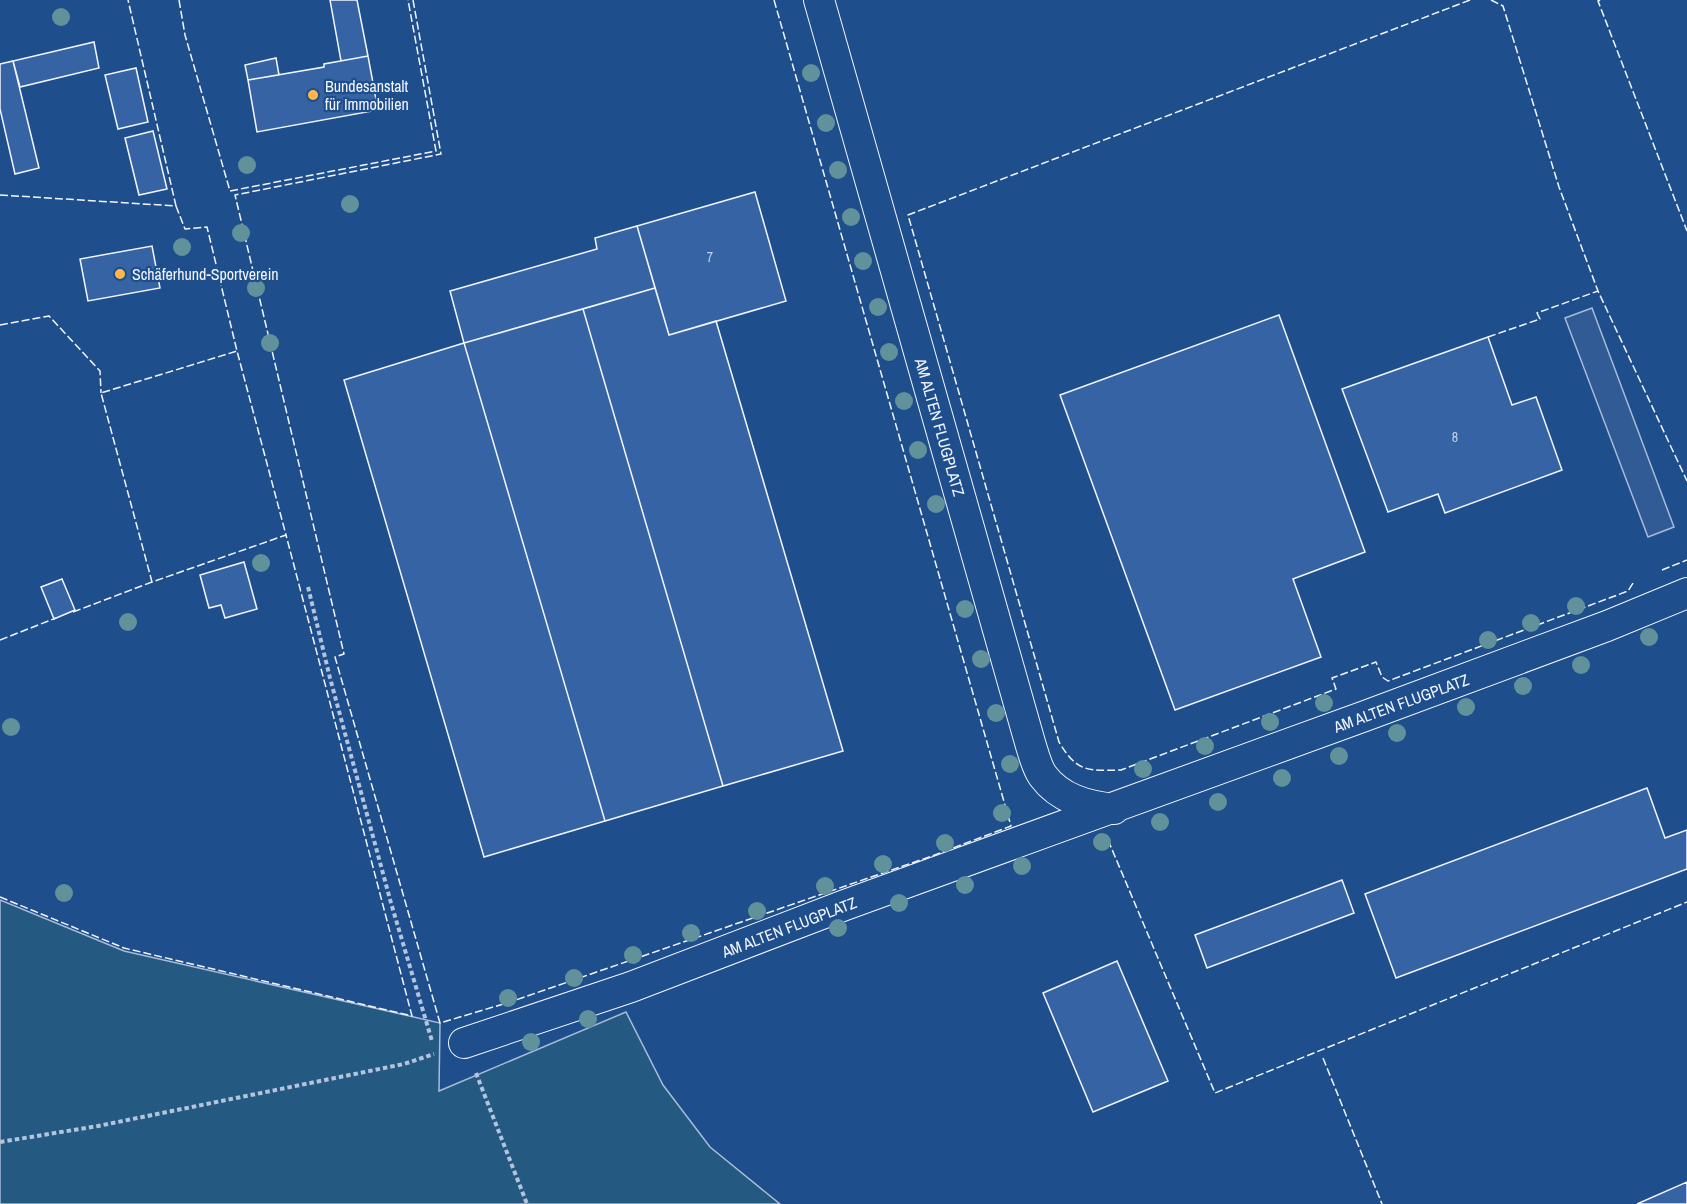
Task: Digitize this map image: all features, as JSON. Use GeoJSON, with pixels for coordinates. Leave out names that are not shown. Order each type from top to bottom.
{"type":"FeatureCollection","features":[{"type":"Feature","properties":{"kind":"street","name":"AM ALTEN FLUGPLATZ"},"geometry":{"type":"LineString","coordinates":[[819,0],[1031,746],[1042,775],[1055,789],[1088,806],[1114,809]]}},
{"type":"Feature","properties":{"kind":"street","name":"AM ALTEN FLUGPLATZ"},"geometry":{"type":"LineString","coordinates":[[464,1043],[632,987],[845,905],[1114,809],[1607,626],[1687,593]]}},
{"type":"Feature","properties":{"kind":"path"},"geometry":{"type":"LineString","coordinates":[[0,1142],[98,1126],[393,1067],[436,1053],[391,903],[335,698],[308,587]]}},
{"type":"Feature","properties":{"kind":"path"},"geometry":{"type":"LineString","coordinates":[[464,1043],[527,1204]]}},
{"type":"Feature","properties":{"kind":"shaded area"},"geometry":{"type":"Polygon","coordinates":[[[1592,308],[1674,527],[1648,537],[1565,318],[1592,308]]]}},
{"type":"Feature","properties":{"kind":"shaded area"},"geometry":{"type":"Polygon","coordinates":[[[0,900],[124,951],[440,1023],[439,1091],[626,1012],[663,1085],[710,1147],[780,1204],[0,1204],[0,900]]]}},
{"type":"Feature","properties":{"kind":"building"},"geometry":{"type":"Polygon","coordinates":[[[330,0],[357,0],[368,56],[341,61],[330,0]]]}},
{"type":"Feature","properties":{"kind":"building"},"geometry":{"type":"Polygon","coordinates":[[[94,42],[99,68],[20,87],[13,61],[94,42]]]}},
{"type":"Feature","properties":{"kind":"building","name":"Bundesanstalt für Immobilien"},"geometry":{"type":"Polygon","coordinates":[[[368,56],[378,110],[257,132],[248,80],[324,67],[324,64],[368,56]]]}},
{"type":"Feature","properties":{"kind":"building"},"geometry":{"type":"Polygon","coordinates":[[[276,58],[279,75],[248,80],[245,65],[276,58]]]}},
{"type":"Feature","properties":{"kind":"building"},"geometry":{"type":"Polygon","coordinates":[[[13,61],[39,168],[15,174],[0,109],[0,64],[13,61]]]}},
{"type":"Feature","properties":{"kind":"building"},"geometry":{"type":"Polygon","coordinates":[[[136,68],[148,122],[118,129],[105,75],[136,68]]]}},
{"type":"Feature","properties":{"kind":"building"},"geometry":{"type":"Polygon","coordinates":[[[153,131],[167,189],[139,195],[125,138],[153,131]]]}},
{"type":"Feature","properties":{"kind":"building"},"geometry":{"type":"Polygon","coordinates":[[[755,192],[786,301],[669,335],[637,226],[755,192]]]}},
{"type":"Feature","properties":{"kind":"building"},"geometry":{"type":"Polygon","coordinates":[[[637,226],[655,288],[464,343],[450,291],[597,249],[595,238],[637,226]]]}},
{"type":"Feature","properties":{"kind":"building","name":"Schäferhund-Sportverein"},"geometry":{"type":"Polygon","coordinates":[[[152,246],[160,288],[88,301],[80,259],[152,246]]]}},
{"type":"Feature","properties":{"kind":"building"},"geometry":{"type":"Polygon","coordinates":[[[655,288],[669,335],[716,321],[843,751],[723,786],[583,309],[655,288]]]}},
{"type":"Feature","properties":{"kind":"building"},"geometry":{"type":"Polygon","coordinates":[[[583,309],[723,786],[605,821],[464,343],[583,309]]]}},
{"type":"Feature","properties":{"kind":"building"},"geometry":{"type":"Polygon","coordinates":[[[1279,315],[1365,552],[1293,579],[1321,657],[1175,710],[1060,395],[1279,315]]]}},
{"type":"Feature","properties":{"kind":"building"},"geometry":{"type":"Polygon","coordinates":[[[1488,337],[1512,405],[1536,397],[1562,470],[1445,513],[1438,494],[1388,512],[1342,389],[1488,337]]]}},
{"type":"Feature","properties":{"kind":"building"},"geometry":{"type":"Polygon","coordinates":[[[464,343],[605,821],[484,857],[344,380],[464,343]]]}},
{"type":"Feature","properties":{"kind":"building"},"geometry":{"type":"Polygon","coordinates":[[[244,562],[257,609],[225,618],[221,605],[209,608],[200,575],[244,562]]]}},
{"type":"Feature","properties":{"kind":"building"},"geometry":{"type":"Polygon","coordinates":[[[62,579],[75,610],[54,619],[41,587],[62,579]]]}},
{"type":"Feature","properties":{"kind":"building"},"geometry":{"type":"Polygon","coordinates":[[[1647,788],[1665,838],[1687,830],[1687,869],[1396,978],[1365,894],[1647,788]]]}},
{"type":"Feature","properties":{"kind":"building"},"geometry":{"type":"Polygon","coordinates":[[[1342,880],[1354,913],[1207,968],[1195,935],[1342,880]]]}},
{"type":"Feature","properties":{"kind":"building"},"geometry":{"type":"Polygon","coordinates":[[[1117,961],[1168,1081],[1093,1112],[1043,993],[1117,961]]]}},
{"type":"Feature","properties":{"kind":"building"},"geometry":{"type":"Polygon","coordinates":[[[1687,1182],[1687,1204],[1637,1204],[1687,1182]]]}},
{"type":"Feature","properties":{"kind":"fence"},"geometry":{"type":"LineString","coordinates":[[0,195],[176,206],[128,0]]}},
{"type":"Feature","properties":{"kind":"fence"},"geometry":{"type":"LineString","coordinates":[[179,0],[185,35],[230,191],[436,151],[408,0]]}},
{"type":"Feature","properties":{"kind":"fence"},"geometry":{"type":"LineString","coordinates":[[413,0],[441,154],[235,195],[344,654],[335,657],[440,1023],[510,1002],[932,856],[1011,826],[774,0]]}},
{"type":"Feature","properties":{"kind":"fence"},"geometry":{"type":"LineString","coordinates":[[1470,0],[908,215],[1059,742],[1065,752],[1084,768],[1121,770],[1336,689],[1332,678],[1376,662],[1382,677],[1388,681],[1628,591],[1633,583]]}},
{"type":"Feature","properties":{"kind":"fence"},"geometry":{"type":"LineString","coordinates":[[1491,0],[1503,6],[1559,187],[1598,291],[1687,481]]}},
{"type":"Feature","properties":{"kind":"fence"},"geometry":{"type":"LineString","coordinates":[[1600,0],[1598,1],[1687,231]]}},
{"type":"Feature","properties":{"kind":"fence"},"geometry":{"type":"LineString","coordinates":[[176,206],[185,229],[207,227],[286,535],[152,582],[101,393],[237,351]]}},
{"type":"Feature","properties":{"kind":"fence"},"geometry":{"type":"LineString","coordinates":[[1488,337],[1540,319],[1537,313],[1598,291]]}},
{"type":"Feature","properties":{"kind":"fence"},"geometry":{"type":"LineString","coordinates":[[0,325],[49,316],[100,371],[101,393]]}},
{"type":"Feature","properties":{"kind":"fence"},"geometry":{"type":"LineString","coordinates":[[0,897],[124,948],[412,1016],[286,535]]}},
{"type":"Feature","properties":{"kind":"fence"},"geometry":{"type":"LineString","coordinates":[[1662,570],[1687,560]]}},
{"type":"Feature","properties":{"kind":"fence"},"geometry":{"type":"LineString","coordinates":[[73,612],[152,582]]}},
{"type":"Feature","properties":{"kind":"fence"},"geometry":{"type":"LineString","coordinates":[[0,640],[56,618]]}},
{"type":"Feature","properties":{"kind":"fence"},"geometry":{"type":"LineString","coordinates":[[1108,840],[1215,1093],[1687,902]]}},
{"type":"Feature","properties":{"kind":"fence"},"geometry":{"type":"LineString","coordinates":[[1323,1058],[1382,1204]]}},
{"type":"Feature","properties":{"kind":"place","name":"Bundesanstalt für Immobilien"},"geometry":{"type":"Point","coordinates":[313,95]}},
{"type":"Feature","properties":{"kind":"place","name":"Schäferhund-Sportverein"},"geometry":{"type":"Point","coordinates":[120,274]}}]}
